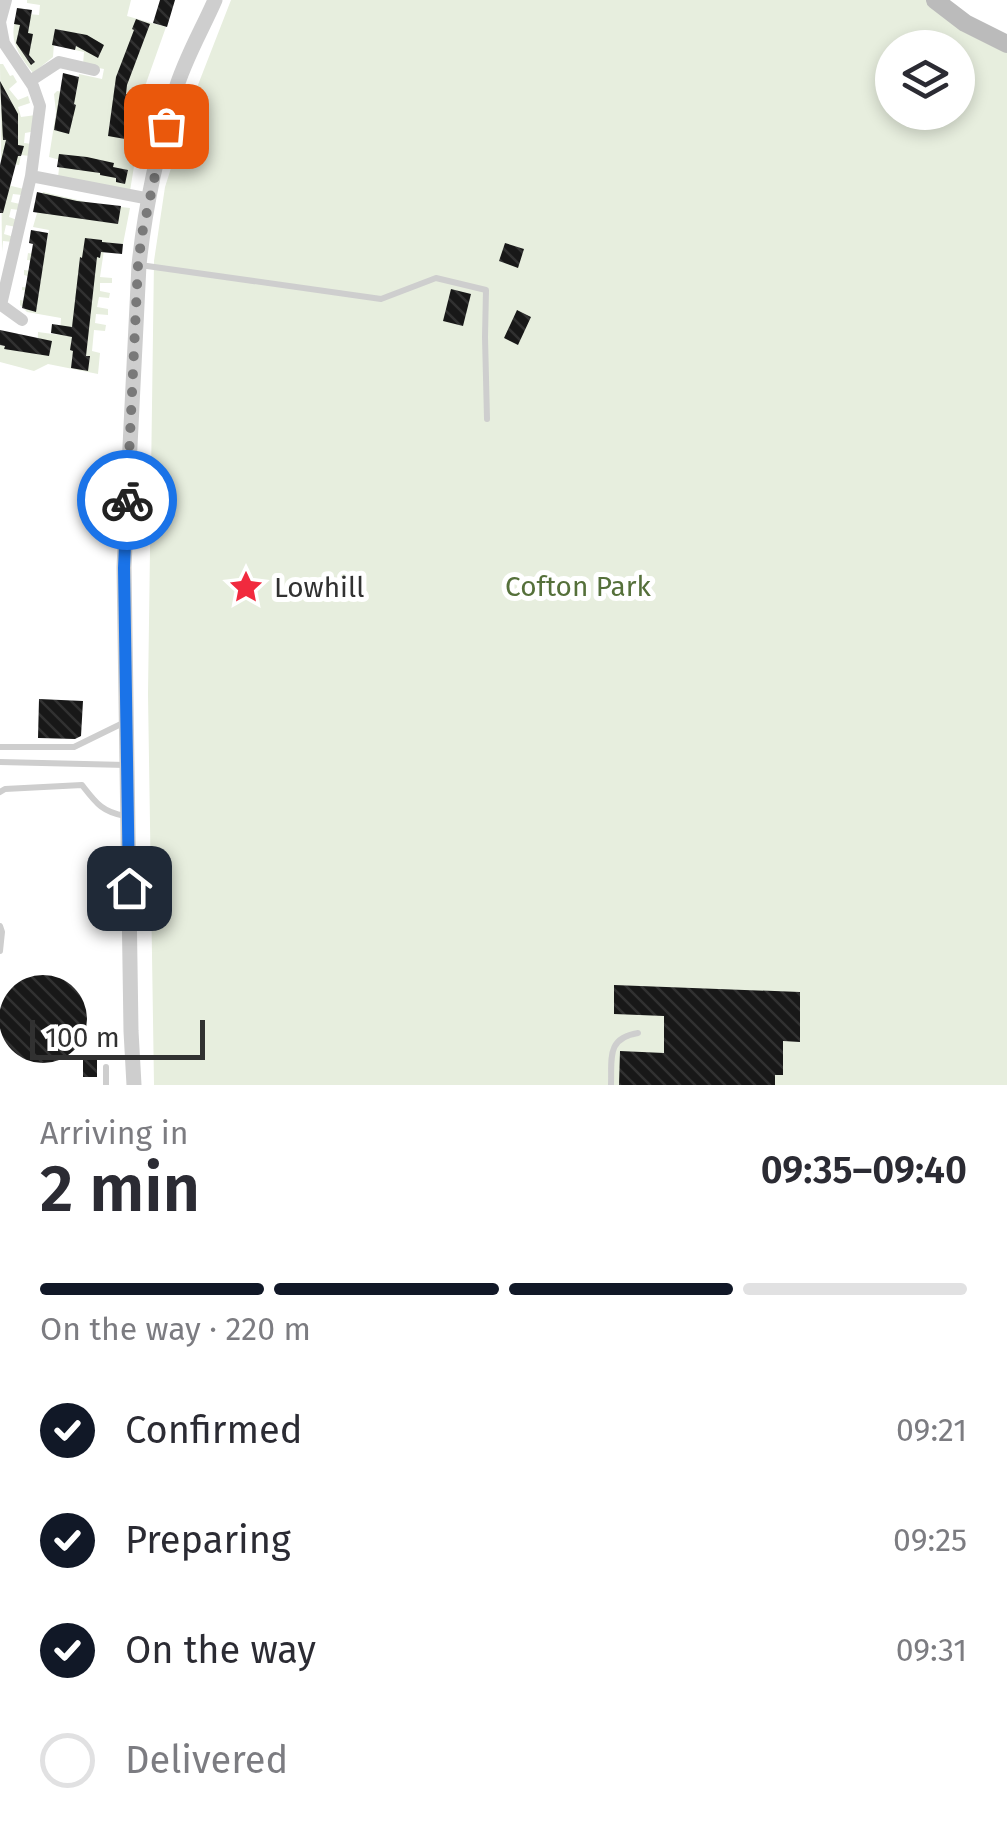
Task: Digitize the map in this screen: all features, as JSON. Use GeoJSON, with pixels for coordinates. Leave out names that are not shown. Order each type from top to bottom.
{"type":"FeatureCollection","features":[{"type":"Feature","properties":{"kind":"main road"},"geometry":{"type":"LineString","coordinates":[[935,0],[965,23],[1007,44]]}},
{"type":"Feature","properties":{"kind":"street"},"geometry":{"type":"LineString","coordinates":[[6,0],[0,22],[4,43],[30,82],[40,106],[31,176],[0,305],[22,320]]}},
{"type":"Feature","properties":{"kind":"street"},"geometry":{"type":"LineString","coordinates":[[134,1085],[124,568],[138,265],[175,88],[215,0]]}},
{"type":"Feature","properties":{"kind":"street"},"geometry":{"type":"LineString","coordinates":[[30,82],[58,62],[94,70]]}},
{"type":"Feature","properties":{"kind":"street"},"geometry":{"type":"LineString","coordinates":[[31,176],[150,199]]}},
{"type":"Feature","properties":{"kind":"lane"},"geometry":{"type":"LineString","coordinates":[[138,265],[381,298],[436,278],[486,290],[487,420]]}},
{"type":"Feature","properties":{"kind":"lane"},"geometry":{"type":"LineString","coordinates":[[0,747],[74,747],[126,721]]}},
{"type":"Feature","properties":{"kind":"lane"},"geometry":{"type":"LineString","coordinates":[[0,762],[128,764]]}},
{"type":"Feature","properties":{"kind":"lane"},"geometry":{"type":"LineString","coordinates":[[0,792],[82,785],[108,812],[128,816]]}},
{"type":"Feature","properties":{"kind":"lane"},"geometry":{"type":"LineString","coordinates":[[0,926],[0,951]]}},
{"type":"Feature","properties":{"kind":"lane"},"geometry":{"type":"LineString","coordinates":[[611,1085],[617,1040],[638,1034]]}},
{"type":"Feature","properties":{"kind":"lane"},"geometry":{"type":"LineString","coordinates":[[106,1067],[106,1085]]}},
{"type":"Feature","properties":{"kind":"green space"},"geometry":{"type":"Polygon","coordinates":[[[27,0],[131,0],[127,16],[166,27],[144,89],[130,158],[135,160],[130,191],[58,177],[60,160],[49,157],[56,113],[54,94],[76,93],[79,74],[102,79],[104,69],[83,65],[84,52],[75,50],[78,34],[55,29],[53,57],[33,73],[18,52],[13,30],[18,13],[39,15],[40,5],[27,0]]]}},
{"type":"Feature","properties":{"kind":"green space","name":"Cofton Park"},"geometry":{"type":"Polygon","coordinates":[[[231,0],[926,0],[968,30],[875,30],[875,130],[975,130],[975,34],[1007,51],[1007,1085],[154,1085],[148,694],[154,261],[165,187],[196,90],[231,0]]]}},
{"type":"Feature","properties":{"kind":"green space"},"geometry":{"type":"Polygon","coordinates":[[[0,64],[17,82],[9,89],[18,100],[28,96],[30,103],[18,107],[21,117],[36,115],[36,131],[25,133],[24,143],[32,144],[30,156],[21,155],[19,165],[6,163],[3,184],[24,189],[22,195],[13,194],[11,202],[20,204],[19,210],[11,209],[9,217],[17,220],[16,227],[6,225],[4,234],[14,237],[13,242],[3,241],[2,252],[0,64]]]}},
{"type":"Feature","properties":{"kind":"green space"},"geometry":{"type":"Polygon","coordinates":[[[43,192],[130,208],[123,244],[113,243],[112,250],[104,250],[100,277],[112,278],[112,283],[100,283],[100,291],[110,293],[109,298],[99,297],[97,307],[108,309],[108,315],[96,314],[95,323],[106,325],[105,331],[94,330],[92,351],[100,353],[98,374],[48,364],[34,371],[0,362],[0,345],[37,354],[38,332],[60,335],[61,318],[27,312],[20,305],[20,300],[26,301],[27,291],[22,287],[31,288],[31,277],[24,275],[24,270],[33,271],[34,261],[27,260],[28,253],[44,256],[49,230],[33,227],[43,192]]]}},
{"type":"Feature","properties":{"kind":"building"},"geometry":{"type":"Polygon","coordinates":[[[160,0],[175,0],[167,27],[153,23],[160,0]]]}},
{"type":"Feature","properties":{"kind":"building"},"geometry":{"type":"Polygon","coordinates":[[[17,8],[32,10],[29,55],[35,62],[31,65],[16,43],[20,25],[14,24],[17,8]]]}},
{"type":"Feature","properties":{"kind":"building"},"geometry":{"type":"Polygon","coordinates":[[[136,19],[150,24],[127,85],[126,94],[133,96],[125,139],[108,136],[116,77],[136,19]]]}},
{"type":"Feature","properties":{"kind":"building"},"geometry":{"type":"Polygon","coordinates":[[[55,29],[87,35],[104,45],[98,58],[76,46],[75,50],[52,45],[55,29]]]}},
{"type":"Feature","properties":{"kind":"building"},"geometry":{"type":"Polygon","coordinates":[[[63,73],[79,77],[69,134],[54,130],[63,73]]]}},
{"type":"Feature","properties":{"kind":"building"},"geometry":{"type":"Polygon","coordinates":[[[0,81],[18,114],[18,145],[24,146],[3,213],[0,165],[6,140],[0,81]]]}},
{"type":"Feature","properties":{"kind":"building"},"geometry":{"type":"Polygon","coordinates":[[[59,154],[114,163],[113,167],[128,170],[125,184],[100,173],[57,167],[59,154]]]}},
{"type":"Feature","properties":{"kind":"building"},"geometry":{"type":"Polygon","coordinates":[[[37,192],[121,206],[118,224],[33,212],[37,192]]]}},
{"type":"Feature","properties":{"kind":"building"},"geometry":{"type":"Polygon","coordinates":[[[31,230],[48,233],[36,312],[22,308],[33,244],[29,243],[31,230]]]}},
{"type":"Feature","properties":{"kind":"building"},"geometry":{"type":"Polygon","coordinates":[[[85,238],[123,244],[122,254],[101,252],[97,257],[86,356],[90,356],[88,371],[71,368],[72,337],[51,333],[52,324],[72,327],[85,238]]]}},
{"type":"Feature","properties":{"kind":"building"},"geometry":{"type":"Polygon","coordinates":[[[505,243],[524,249],[518,268],[499,261],[505,243]]]}},
{"type":"Feature","properties":{"kind":"building"},"geometry":{"type":"Polygon","coordinates":[[[451,289],[471,294],[463,326],[443,321],[451,289]]]}},
{"type":"Feature","properties":{"kind":"building"},"geometry":{"type":"Polygon","coordinates":[[[517,310],[531,317],[518,345],[504,338],[517,310]]]}},
{"type":"Feature","properties":{"kind":"building"},"geometry":{"type":"Polygon","coordinates":[[[0,330],[52,341],[49,356],[4,349],[0,345],[0,330]]]}},
{"type":"Feature","properties":{"kind":"building"},"geometry":{"type":"Polygon","coordinates":[[[39,699],[83,701],[81,736],[38,738],[39,699]]]}},
{"type":"Feature","properties":{"kind":"building"},"geometry":{"type":"Polygon","coordinates":[[[34,975],[52,975],[68,982],[80,994],[87,1019],[80,1044],[68,1056],[52,1063],[34,1063],[18,1056],[6,1044],[-1,1028],[-1,1010],[6,994],[18,982],[34,975]]]}},
{"type":"Feature","properties":{"kind":"building"},"geometry":{"type":"Polygon","coordinates":[[[614,985],[800,992],[800,1042],[783,1041],[783,1075],[775,1075],[775,1085],[619,1085],[620,1051],[664,1053],[664,1016],[614,1014],[614,985]]]}},
{"type":"Feature","properties":{"kind":"building"},"geometry":{"type":"Polygon","coordinates":[[[83,1057],[97,1057],[97,1077],[83,1077],[83,1057]]]}},
{"type":"Feature","properties":{"kind":"way so far"},"geometry":{"type":"LineString","coordinates":[[127,500],[138,265],[166,126]]}},
{"type":"Feature","properties":{"kind":"place","name":"Lowhill"},"geometry":{"type":"Point","coordinates":[246,587]}},
{"type":"Feature","properties":{"kind":"route"},"geometry":{"type":"LineString","coordinates":[[127,500],[124,568],[129,888]]}}]}
